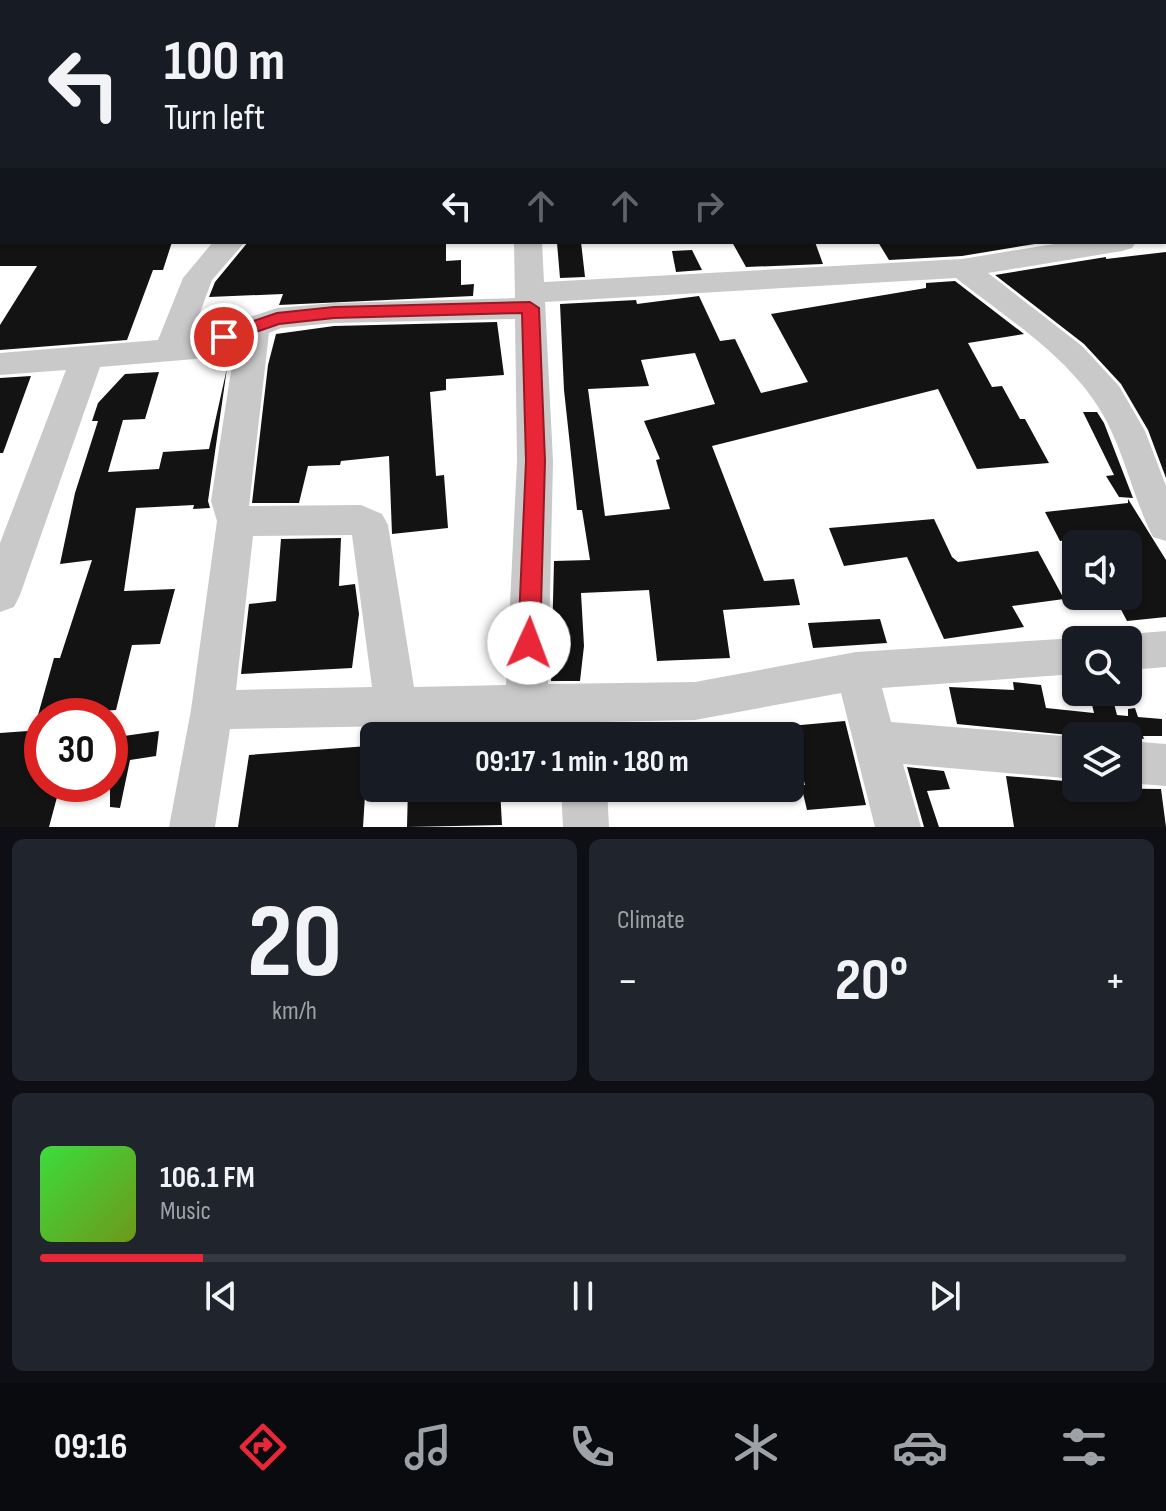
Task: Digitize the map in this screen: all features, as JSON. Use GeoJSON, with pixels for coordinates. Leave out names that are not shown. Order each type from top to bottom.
{"type":"FeatureCollection","features":[{"type":"Feature","properties":{"kind":"street"},"geometry":{"type":"LineString","coordinates":[[171,350],[189,289],[215,254],[228,244]]}},
{"type":"Feature","properties":{"kind":"street"},"geometry":{"type":"LineString","coordinates":[[526,704],[535,461],[528,244]]}},
{"type":"Feature","properties":{"kind":"street"},"geometry":{"type":"LineString","coordinates":[[0,364],[195,348],[277,318],[962,268],[1110,244]]}},
{"type":"Feature","properties":{"kind":"street"},"geometry":{"type":"LineString","coordinates":[[962,268],[1067,352],[1102,385],[1123,419],[1166,526]]}},
{"type":"Feature","properties":{"kind":"street"},"geometry":{"type":"LineString","coordinates":[[192,827],[212,710],[236,521],[229,501],[254,325]]}},
{"type":"Feature","properties":{"kind":"street"},"geometry":{"type":"LineString","coordinates":[[0,595],[87,358]]}},
{"type":"Feature","properties":{"kind":"street"},"geometry":{"type":"LineString","coordinates":[[236,521],[361,520],[369,525],[395,704]]}},
{"type":"Feature","properties":{"kind":"street"},"geometry":{"type":"LineString","coordinates":[[1142,651],[1166,649]]}},
{"type":"Feature","properties":{"kind":"street"},"geometry":{"type":"LineString","coordinates":[[212,710],[395,704],[526,704],[580,719],[856,671],[1062,657]]}},
{"type":"Feature","properties":{"kind":"street"},"geometry":{"type":"LineString","coordinates":[[856,671],[898,827]]}},
{"type":"Feature","properties":{"kind":"street"},"geometry":{"type":"LineString","coordinates":[[874,741],[1062,757]]}},
{"type":"Feature","properties":{"kind":"street"},"geometry":{"type":"LineString","coordinates":[[1142,763],[1166,765]]}},
{"type":"Feature","properties":{"kind":"street"},"geometry":{"type":"LineString","coordinates":[[585,802],[586,827]]}},
{"type":"Feature","properties":{"kind":"building"},"geometry":{"type":"Polygon","coordinates":[[[0,244],[171,244],[163,270],[153,270],[127,340],[0,350],[0,325],[37,266],[0,266],[0,244]]]}},
{"type":"Feature","properties":{"kind":"building"},"geometry":{"type":"Polygon","coordinates":[[[246,244],[446,244],[446,261],[461,260],[461,285],[474,284],[473,296],[279,305],[283,294],[209,297],[215,282],[246,244]]]}},
{"type":"Feature","properties":{"kind":"building"},"geometry":{"type":"Polygon","coordinates":[[[557,244],[581,244],[585,277],[560,278],[557,244]]]}},
{"type":"Feature","properties":{"kind":"building"},"geometry":{"type":"Polygon","coordinates":[[[733,244],[816,244],[823,264],[746,267],[733,244]]]}},
{"type":"Feature","properties":{"kind":"building"},"geometry":{"type":"Polygon","coordinates":[[[879,244],[1035,244],[962,256],[889,260],[879,244]]]}},
{"type":"Feature","properties":{"kind":"building"},"geometry":{"type":"Polygon","coordinates":[[[692,250],[702,270],[676,272],[672,251],[692,250]]]}},
{"type":"Feature","properties":{"kind":"building"},"geometry":{"type":"Polygon","coordinates":[[[1166,252],[1166,478],[1148,430],[1121,384],[1084,344],[995,275],[1106,257],[1166,252]]]}},
{"type":"Feature","properties":{"kind":"building"},"geometry":{"type":"Polygon","coordinates":[[[955,281],[1024,334],[968,343],[992,387],[1002,386],[1020,419],[1025,419],[1049,463],[977,469],[938,389],[712,446],[764,581],[794,579],[800,605],[723,610],[730,658],[657,661],[649,590],[581,593],[584,646],[580,681],[551,681],[554,561],[590,560],[582,510],[577,510],[564,390],[560,304],[636,300],[637,304],[699,296],[720,341],[735,339],[761,393],[808,382],[771,314],[926,288],[926,283],[955,281]],[[695,353],[641,360],[649,386],[588,389],[605,516],[670,509],[656,460],[660,459],[644,421],[715,404],[695,353]]]}},
{"type":"Feature","properties":{"kind":"building"},"geometry":{"type":"Polygon","coordinates":[[[497,322],[504,375],[446,379],[446,390],[430,392],[436,476],[444,475],[448,528],[392,534],[389,456],[341,461],[340,465],[308,466],[299,503],[252,503],[268,365],[276,334],[334,326],[497,322]]]}},
{"type":"Feature","properties":{"kind":"building"},"geometry":{"type":"Polygon","coordinates":[[[227,368],[208,501],[210,508],[193,509],[194,505],[136,508],[124,591],[175,589],[160,644],[132,645],[119,698],[43,698],[54,658],[60,658],[92,560],[60,564],[75,493],[98,421],[92,421],[98,403],[125,374],[159,372],[145,419],[123,420],[108,472],[159,469],[163,452],[209,449],[227,368]]]}},
{"type":"Feature","properties":{"kind":"building"},"geometry":{"type":"Polygon","coordinates":[[[31,376],[3,453],[0,453],[0,378],[31,376]]]}},
{"type":"Feature","properties":{"kind":"building"},"geometry":{"type":"Polygon","coordinates":[[[1083,412],[1097,412],[1104,423],[1133,498],[1119,497],[1106,476],[1114,475],[1083,412]]]}},
{"type":"Feature","properties":{"kind":"building"},"geometry":{"type":"Polygon","coordinates":[[[1128,499],[1166,560],[1166,617],[1127,621],[1121,610],[1142,610],[1142,530],[1062,530],[1060,541],[1045,512],[1128,503],[1128,499]]]}},
{"type":"Feature","properties":{"kind":"building"},"geometry":{"type":"Polygon","coordinates":[[[934,519],[952,557],[958,562],[1038,551],[1062,599],[1012,606],[1024,627],[944,639],[907,557],[844,566],[829,528],[934,519]]]}},
{"type":"Feature","properties":{"kind":"building"},"geometry":{"type":"Polygon","coordinates":[[[341,538],[339,586],[355,584],[359,614],[352,668],[241,674],[249,604],[276,601],[281,539],[341,538]]]}},
{"type":"Feature","properties":{"kind":"building"},"geometry":{"type":"Polygon","coordinates":[[[880,619],[887,643],[813,648],[808,623],[880,619]]]}},
{"type":"Feature","properties":{"kind":"building"},"geometry":{"type":"Polygon","coordinates":[[[1013,682],[1041,685],[1046,708],[1094,713],[1092,706],[1115,706],[1117,715],[1128,716],[1128,709],[1135,708],[1138,717],[1162,719],[1162,736],[1143,736],[1142,739],[1142,722],[1062,722],[1062,734],[957,724],[949,687],[1014,690],[1013,682]]]}},
{"type":"Feature","properties":{"kind":"building"},"geometry":{"type":"Polygon","coordinates":[[[845,721],[866,805],[807,810],[804,798],[804,725],[845,721]]]}},
{"type":"Feature","properties":{"kind":"building"},"geometry":{"type":"Polygon","coordinates":[[[24,731],[24,802],[56,802],[49,827],[0,827],[0,733],[24,731]]]}},
{"type":"Feature","properties":{"kind":"building"},"geometry":{"type":"Polygon","coordinates":[[[159,731],[156,756],[130,760],[128,770],[128,735],[159,731]]]}},
{"type":"Feature","properties":{"kind":"building"},"geometry":{"type":"Polygon","coordinates":[[[360,747],[360,802],[365,802],[363,827],[238,827],[249,755],[360,747]]]}},
{"type":"Feature","properties":{"kind":"building"},"geometry":{"type":"Polygon","coordinates":[[[907,767],[944,771],[950,789],[927,791],[939,827],[924,827],[907,767]]]}},
{"type":"Feature","properties":{"kind":"building"},"geometry":{"type":"Polygon","coordinates":[[[1006,776],[1062,781],[1062,802],[1142,802],[1142,789],[1161,789],[1166,827],[1014,827],[1006,776]]]}},
{"type":"Feature","properties":{"kind":"building"},"geometry":{"type":"Polygon","coordinates":[[[110,802],[121,802],[120,808],[110,807],[110,802]]]}},
{"type":"Feature","properties":{"kind":"building"},"geometry":{"type":"Polygon","coordinates":[[[408,802],[501,802],[502,825],[407,827],[408,802]]]}},
{"type":"Feature","properties":{"kind":"route"},"geometry":{"type":"LineString","coordinates":[[224,337],[277,318],[334,313],[530,308],[535,461],[529,643]]}}]}
